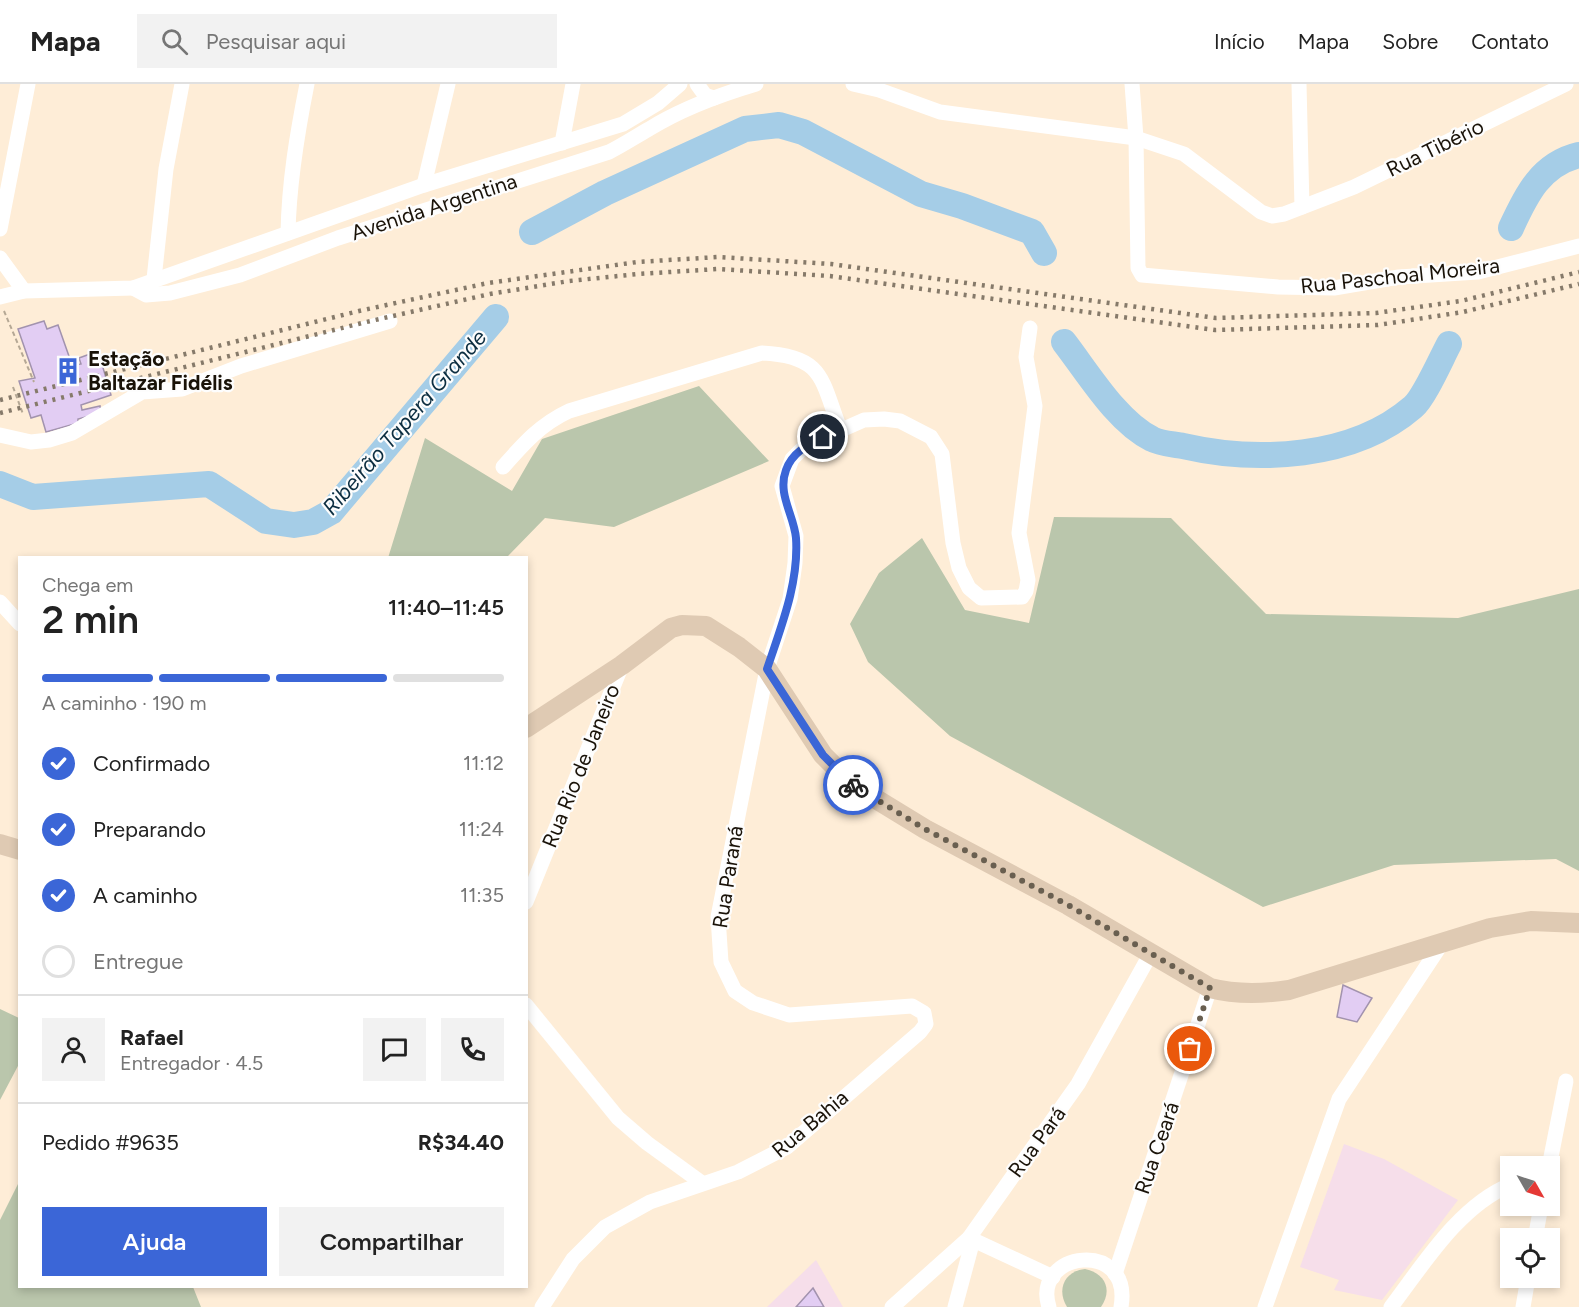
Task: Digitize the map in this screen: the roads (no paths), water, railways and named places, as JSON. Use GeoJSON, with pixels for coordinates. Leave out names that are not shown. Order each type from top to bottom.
{"type":"FeatureCollection","features":[{"type":"Feature","properties":{"kind":"main road"},"geometry":{"type":"LineString","coordinates":[[528,727],[622,665],[671,628],[692,624],[706,627],[739,647],[767,669],[823,755],[853,785],[916,824],[1151,953],[1210,988],[1256,994],[1289,990],[1490,928],[1531,921],[1579,923]]}},
{"type":"Feature","properties":{"kind":"main road"},"geometry":{"type":"LineString","coordinates":[[0,844],[18,849]]}},
{"type":"Feature","properties":{"kind":"street"},"geometry":{"type":"LineString","coordinates":[[0,229],[28,84]]}},
{"type":"Feature","properties":{"kind":"street"},"geometry":{"type":"LineString","coordinates":[[154,279],[166,169],[182,84]]}},
{"type":"Feature","properties":{"kind":"street"},"geometry":{"type":"LineString","coordinates":[[288,233],[289,191],[296,138],[307,84]]}},
{"type":"Feature","properties":{"kind":"street"},"geometry":{"type":"LineString","coordinates":[[424,185],[448,84]]}},
{"type":"Feature","properties":{"kind":"street"},"geometry":{"type":"LineString","coordinates":[[562,143],[573,84]]}},
{"type":"Feature","properties":{"kind":"street","name":"Avenida Argentina"},"geometry":{"type":"LineString","coordinates":[[24,291],[133,288],[424,185],[623,124],[658,103],[680,84]]}},
{"type":"Feature","properties":{"kind":"street"},"geometry":{"type":"LineString","coordinates":[[696,84],[699,91],[727,92]]}},
{"type":"Feature","properties":{"kind":"street","name":"Avenida Argentina"},"geometry":{"type":"LineString","coordinates":[[133,288],[146,295],[170,293],[240,275],[338,238],[609,152],[632,141],[648,129],[727,92],[756,84]]}},
{"type":"Feature","properties":{"kind":"street"},"geometry":{"type":"LineString","coordinates":[[853,84],[874,87],[940,111],[1136,138]]}},
{"type":"Feature","properties":{"kind":"street","name":"Rua Paschoal Moreira"},"geometry":{"type":"LineString","coordinates":[[1132,84],[1136,138],[1138,268],[1146,276],[1278,287],[1334,288],[1399,277],[1478,272],[1579,246]]}},
{"type":"Feature","properties":{"kind":"street"},"geometry":{"type":"LineString","coordinates":[[1299,84],[1302,207]]}},
{"type":"Feature","properties":{"kind":"street","name":"Rua Tibério"},"geometry":{"type":"LineString","coordinates":[[1136,138],[1184,154],[1261,212],[1279,216],[1354,187],[1566,84]]}},
{"type":"Feature","properties":{"kind":"street"},"geometry":{"type":"LineString","coordinates":[[254,246],[250,258],[256,269]]}},
{"type":"Feature","properties":{"kind":"street"},"geometry":{"type":"LineString","coordinates":[[233,254],[241,265],[240,275]]}},
{"type":"Feature","properties":{"kind":"street"},"geometry":{"type":"LineString","coordinates":[[0,258],[24,291]]}},
{"type":"Feature","properties":{"kind":"street"},"geometry":{"type":"LineString","coordinates":[[0,284],[24,291]]}},
{"type":"Feature","properties":{"kind":"street"},"geometry":{"type":"LineString","coordinates":[[2,303],[24,291]]}},
{"type":"Feature","properties":{"kind":"street"},"geometry":{"type":"LineString","coordinates":[[0,435],[31,442],[49,440],[72,433],[142,392],[182,389],[241,366],[390,321]]}},
{"type":"Feature","properties":{"kind":"street"},"geometry":{"type":"LineString","coordinates":[[767,669],[790,599],[795,563],[796,536],[782,486],[786,471],[792,459],[805,446],[864,420],[884,418],[900,421],[931,437],[942,454],[953,543],[959,568],[971,592],[981,598],[1022,597],[1028,580],[1019,533],[1035,406],[1026,357],[1030,328]]}},
{"type":"Feature","properties":{"kind":"street"},"geometry":{"type":"LineString","coordinates":[[503,467],[539,428],[569,411],[762,353],[779,354],[805,362],[815,368],[840,429]]}},
{"type":"Feature","properties":{"kind":"street"},"geometry":{"type":"LineString","coordinates":[[0,602],[18,622]]}},
{"type":"Feature","properties":{"kind":"street","name":"Rua Rio de Janeiro"},"geometry":{"type":"LineString","coordinates":[[528,897],[622,665]]}},
{"type":"Feature","properties":{"kind":"street","name":"Rua Paraná"},"geometry":{"type":"LineString","coordinates":[[767,669],[718,917],[721,962],[735,991],[753,1003],[779,1013],[823,1015],[892,1006],[919,1009],[926,1017],[926,1024],[905,1043]]}},
{"type":"Feature","properties":{"kind":"street"},"geometry":{"type":"LineString","coordinates":[[1265,1307],[1339,1099],[1442,943]]}},
{"type":"Feature","properties":{"kind":"street","name":"Rua Pará"},"geometry":{"type":"LineString","coordinates":[[892,1307],[971,1239],[1078,1084],[1151,953]]}},
{"type":"Feature","properties":{"kind":"street","name":"Rua Ceará"},"geometry":{"type":"LineString","coordinates":[[1115,1274],[1210,988]]}},
{"type":"Feature","properties":{"kind":"street"},"geometry":{"type":"LineString","coordinates":[[528,1007],[618,1118],[647,1143],[702,1183]]}},
{"type":"Feature","properties":{"kind":"street","name":"Rua Bahia"},"geometry":{"type":"LineString","coordinates":[[542,1307],[573,1259],[605,1227],[650,1202],[752,1167],[787,1147],[905,1043]]}},
{"type":"Feature","properties":{"kind":"street"},"geometry":{"type":"LineString","coordinates":[[1551,1156],[1566,1082]]}},
{"type":"Feature","properties":{"kind":"street"},"geometry":{"type":"LineString","coordinates":[[1391,1307],[1461,1221],[1478,1205],[1500,1191]]}},
{"type":"Feature","properties":{"kind":"street"},"geometry":{"type":"LineString","coordinates":[[955,1307],[971,1239],[1053,1276]]}},
{"type":"Feature","properties":{"kind":"street"},"geometry":{"type":"LineString","coordinates":[[1049,1307],[1047,1289],[1053,1276],[1066,1264],[1083,1259],[1101,1263],[1115,1274],[1121,1284],[1121,1307]]}},
{"type":"Feature","properties":{"kind":"street"},"geometry":{"type":"LineString","coordinates":[[1523,1307],[1526,1288]]}},
{"type":"Feature","properties":{"kind":"waterway","name":"Ribeirão Tapera Grande"},"geometry":{"type":"LineString","coordinates":[[532,232],[605,193],[745,129],[779,125],[803,132],[921,194],[962,206],[1032,232],[1044,253]]}},
{"type":"Feature","properties":{"kind":"waterway","name":"Ribeirão Tapera Grande"},"geometry":{"type":"LineString","coordinates":[[1511,228],[1536,182],[1554,166],[1579,155]]}},
{"type":"Feature","properties":{"kind":"waterway","name":"Ribeirão Tapera Grande"},"geometry":{"type":"LineString","coordinates":[[0,484],[33,497],[209,484],[266,521],[294,525],[313,522],[331,512],[496,317]]}},
{"type":"Feature","properties":{"kind":"waterway","name":"Ribeirão Tapera Grande"},"geometry":{"type":"LineString","coordinates":[[1064,342],[1115,409],[1139,431],[1152,439],[1212,451],[1272,455],[1333,447],[1389,424],[1417,402],[1449,344]]}},
{"type":"Feature","properties":{"kind":"railway"},"geometry":{"type":"LineString","coordinates":[[0,400],[359,311],[488,283],[637,262],[718,257],[831,264],[1216,318],[1376,313],[1461,301],[1579,272]]}},
{"type":"Feature","properties":{"kind":"railway"},"geometry":{"type":"LineString","coordinates":[[0,413],[362,323],[490,294],[569,281],[638,274],[718,269],[830,276],[1215,330],[1378,325],[1463,312],[1579,284]]}},
{"type":"Feature","properties":{"kind":"place","name":"Estação Baltazar Fidélis"},"geometry":{"type":"Point","coordinates":[68,371]}}]}
